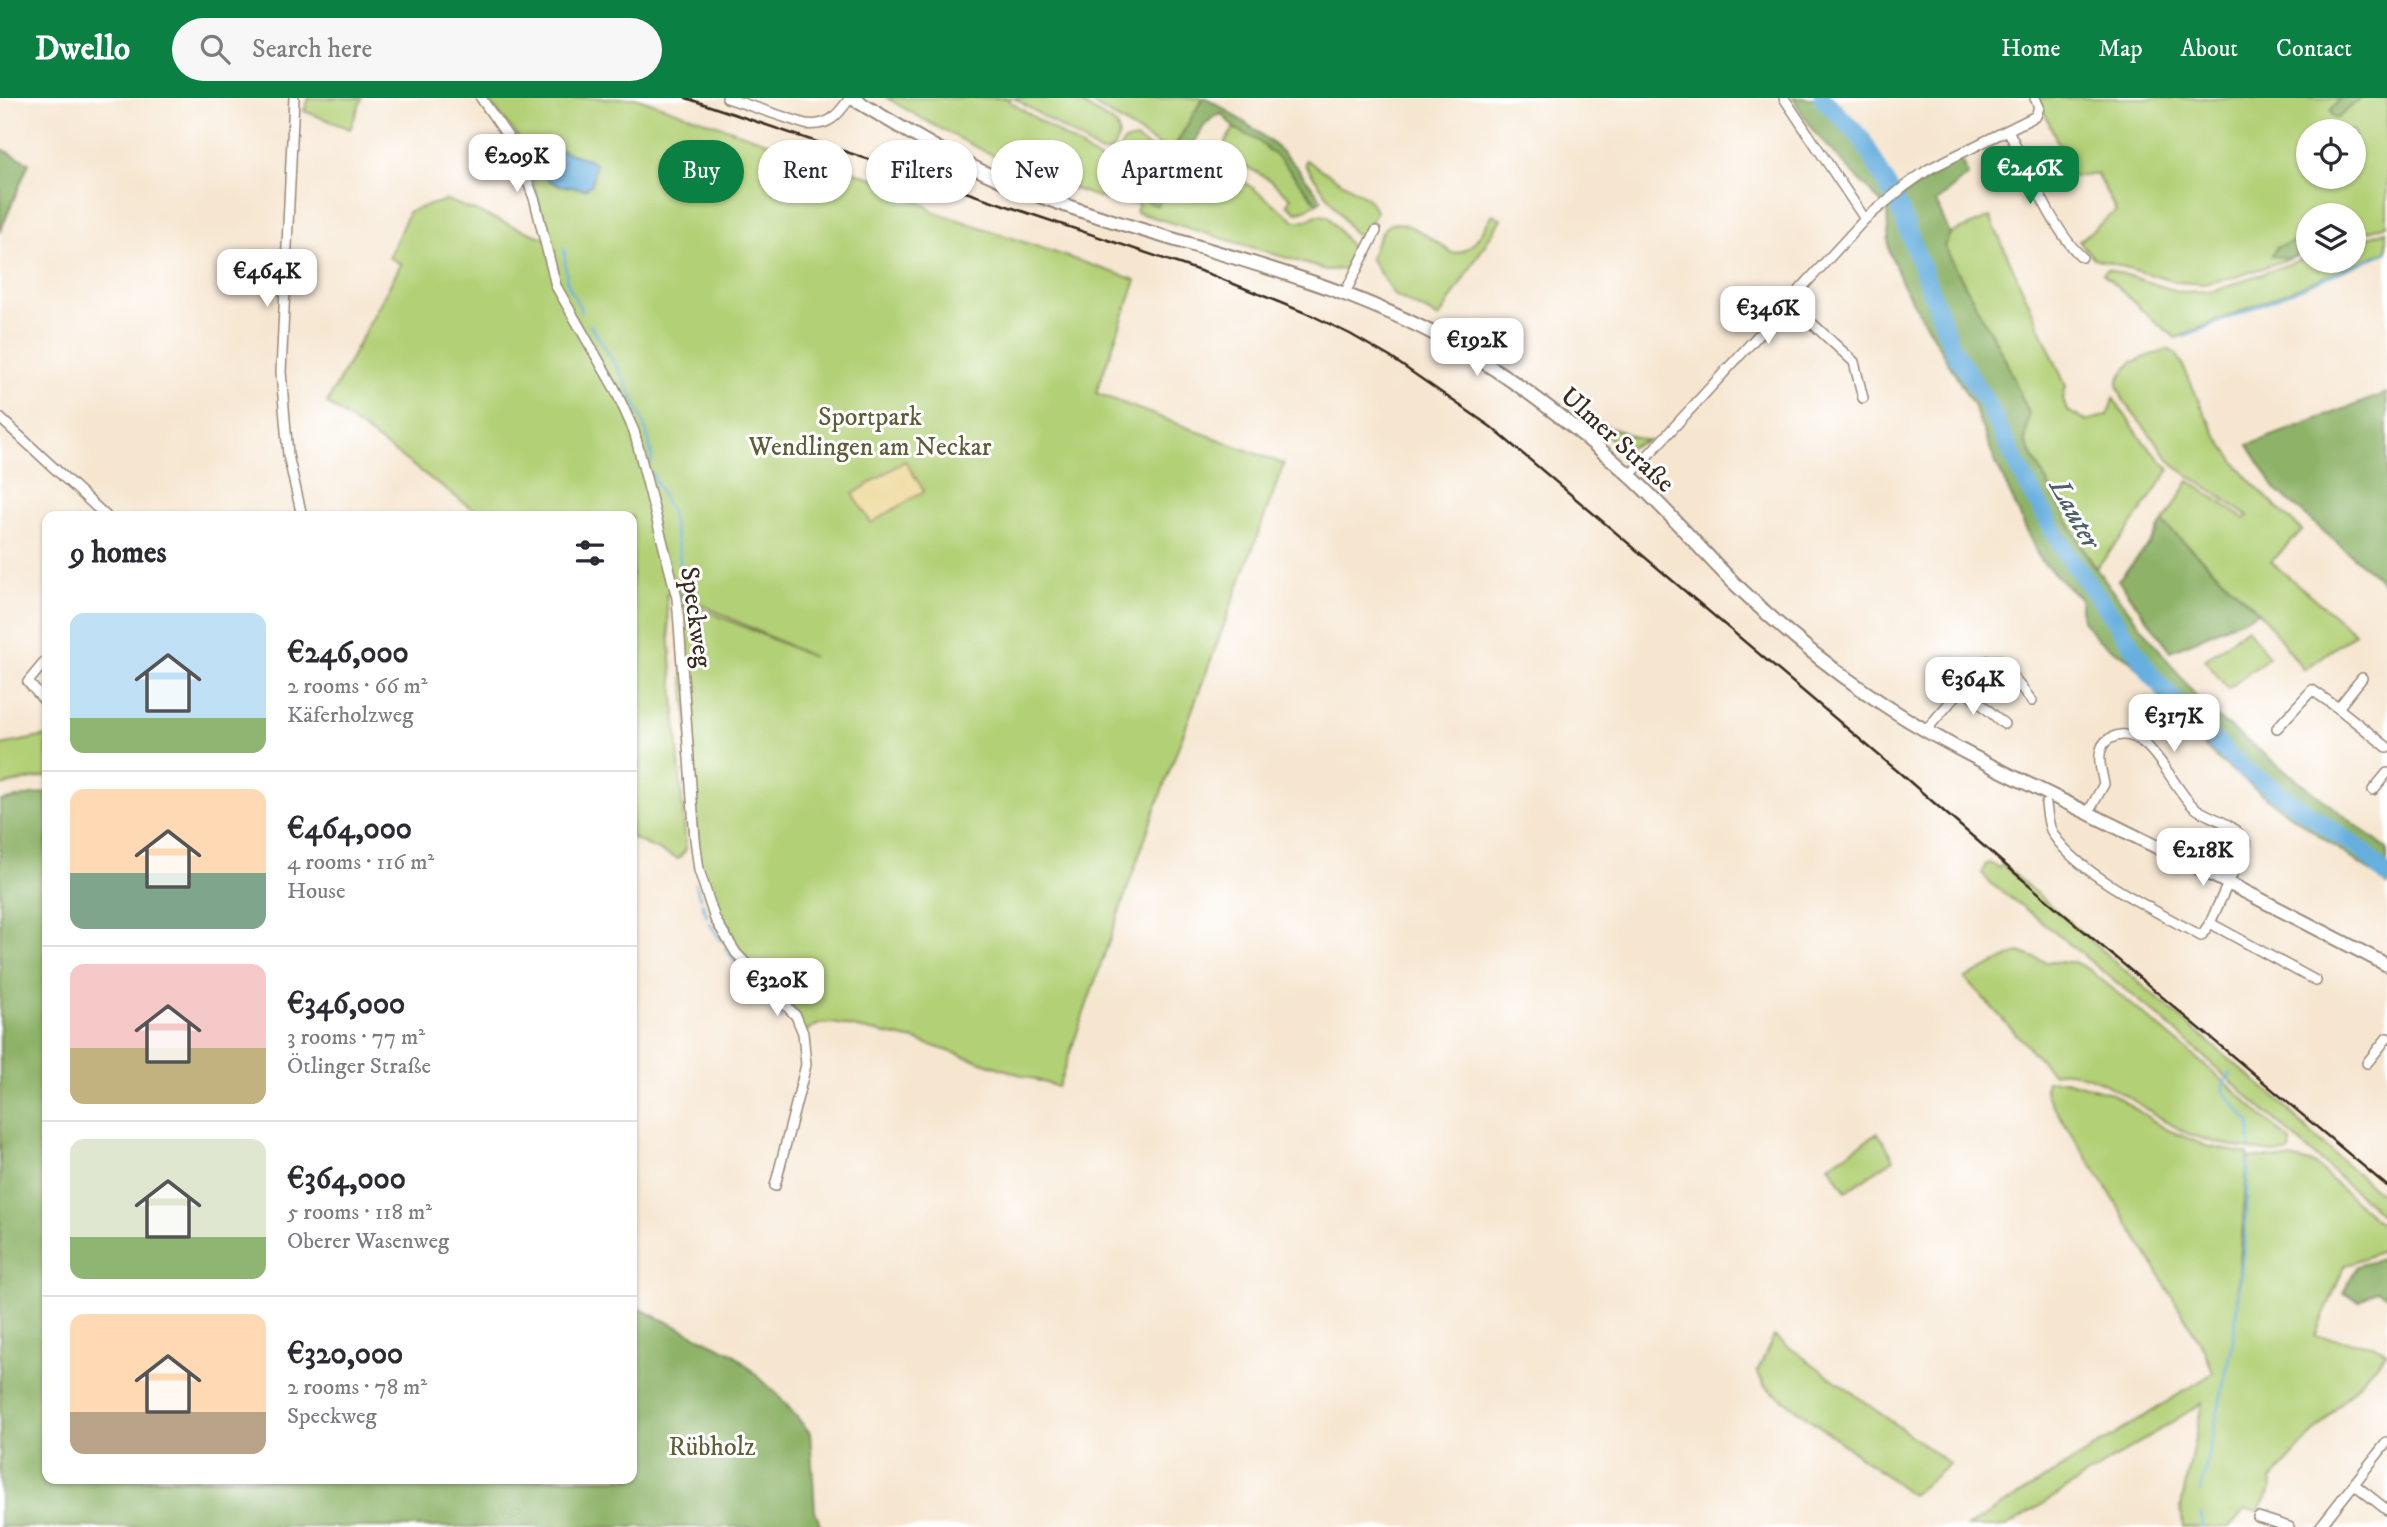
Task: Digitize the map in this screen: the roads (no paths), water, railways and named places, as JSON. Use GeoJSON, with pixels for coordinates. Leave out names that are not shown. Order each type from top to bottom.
{"type":"FeatureCollection","features":[{"type":"Feature","properties":{"kind":"main road","name":"Ulmer Straße"},"geometry":{"type":"LineString","coordinates":[[851,98],[944,152],[1024,190],[1105,218],[1309,279],[1393,314],[1468,352],[1542,401],[1630,475],[1734,582],[1797,641],[1867,693],[1948,744],[2229,883],[2387,965]]}},
{"type":"Feature","properties":{"kind":"street"},"geometry":{"type":"LineString","coordinates":[[294,98],[281,372],[288,455],[301,511]]}},
{"type":"Feature","properties":{"kind":"street","name":"Speckweg"},"geometry":{"type":"LineString","coordinates":[[481,98],[515,147],[526,172],[556,286],[615,389],[634,431],[677,598],[695,839],[699,870],[715,919],[736,953],[796,1016],[803,1033],[806,1065],[775,1186]]}},
{"type":"Feature","properties":{"kind":"street"},"geometry":{"type":"LineString","coordinates":[[727,98],[817,126],[829,122],[851,98]]}},
{"type":"Feature","properties":{"kind":"street"},"geometry":{"type":"LineString","coordinates":[[1784,98],[1865,219]]}},
{"type":"Feature","properties":{"kind":"street"},"geometry":{"type":"LineString","coordinates":[[1630,475],[1865,219],[1929,169],[2036,116],[2039,107],[2035,98]]}},
{"type":"Feature","properties":{"kind":"street"},"geometry":{"type":"LineString","coordinates":[[2008,130],[2053,217],[2072,248],[2082,257]]}},
{"type":"Feature","properties":{"kind":"street"},"geometry":{"type":"LineString","coordinates":[[1345,293],[1376,231]]}},
{"type":"Feature","properties":{"kind":"street"},"geometry":{"type":"LineString","coordinates":[[1788,301],[1854,362],[1863,398]]}},
{"type":"Feature","properties":{"kind":"street"},"geometry":{"type":"LineString","coordinates":[[0,418],[101,511]]}},
{"type":"Feature","properties":{"kind":"street"},"geometry":{"type":"LineString","coordinates":[[1926,730],[1986,661],[1999,660],[2032,701]]}},
{"type":"Feature","properties":{"kind":"street"},"geometry":{"type":"LineString","coordinates":[[42,665],[27,682],[42,698]]}},
{"type":"Feature","properties":{"kind":"street"},"geometry":{"type":"LineString","coordinates":[[2339,708],[2362,678]]}},
{"type":"Feature","properties":{"kind":"street"},"geometry":{"type":"LineString","coordinates":[[1963,688],[2004,724]]}},
{"type":"Feature","properties":{"kind":"street"},"geometry":{"type":"LineString","coordinates":[[2277,727],[2312,690],[2387,747]]}},
{"type":"Feature","properties":{"kind":"street"},"geometry":{"type":"LineString","coordinates":[[2046,804],[2051,830],[2069,853],[2106,883],[2201,936],[2210,923],[2246,844],[2235,830],[2194,807],[2158,757],[2135,736],[2123,734],[2103,744],[2099,758],[2104,784],[2088,813]]}},
{"type":"Feature","properties":{"kind":"street"},"geometry":{"type":"LineString","coordinates":[[2373,790],[2387,773]]}},
{"type":"Feature","properties":{"kind":"street"},"geometry":{"type":"LineString","coordinates":[[2210,923],[2316,981]]}},
{"type":"Feature","properties":{"kind":"street"},"geometry":{"type":"LineString","coordinates":[[2367,1062],[2387,1038]]}},
{"type":"Feature","properties":{"kind":"street"},"geometry":{"type":"LineString","coordinates":[[2320,1527],[2387,1442]]}},
{"type":"Feature","properties":{"kind":"street"},"geometry":{"type":"LineString","coordinates":[[2354,1484],[2387,1510]]}},
{"type":"Feature","properties":{"kind":"street"},"geometry":{"type":"LineString","coordinates":[[2258,1517],[2289,1527]]}},
{"type":"Feature","properties":{"kind":"water"},"geometry":{"type":"Polygon","coordinates":[[[547,146],[595,164],[592,184],[585,189],[558,185],[548,180],[539,159],[541,147],[547,146]]]}},
{"type":"Feature","properties":{"kind":"waterway","name":"Lauter"},"geometry":{"type":"LineString","coordinates":[[1822,98],[1862,139],[1899,207],[1954,352],[1984,398],[2067,555],[2114,618],[2152,676],[2200,728],[2243,768],[2365,853],[2387,876]]}},
{"type":"Feature","properties":{"kind":"waterway"},"geometry":{"type":"LineString","coordinates":[[564,249],[567,282],[582,312]]}},
{"type":"Feature","properties":{"kind":"waterway"},"geometry":{"type":"LineString","coordinates":[[2184,337],[2387,252]]}},
{"type":"Feature","properties":{"kind":"waterway"},"geometry":{"type":"LineString","coordinates":[[590,325],[630,391],[645,428],[652,463]]}},
{"type":"Feature","properties":{"kind":"waterway"},"geometry":{"type":"LineString","coordinates":[[651,472],[671,513],[679,552],[682,592]]}},
{"type":"Feature","properties":{"kind":"waterway"},"geometry":{"type":"LineString","coordinates":[[695,883],[700,898]]}},
{"type":"Feature","properties":{"kind":"waterway"},"geometry":{"type":"LineString","coordinates":[[702,903],[707,916]]}},
{"type":"Feature","properties":{"kind":"waterway"},"geometry":{"type":"LineString","coordinates":[[710,923],[721,941]]}},
{"type":"Feature","properties":{"kind":"waterway"},"geometry":{"type":"LineString","coordinates":[[725,948],[740,969]]}},
{"type":"Feature","properties":{"kind":"waterway"},"geometry":{"type":"LineString","coordinates":[[746,974],[755,985]]}},
{"type":"Feature","properties":{"kind":"waterway"},"geometry":{"type":"LineString","coordinates":[[760,991],[780,1012],[782,1019]]}},
{"type":"Feature","properties":{"kind":"waterway"},"geometry":{"type":"LineString","coordinates":[[2231,1073],[2223,1085],[2223,1091],[2251,1124],[2249,1147]]}},
{"type":"Feature","properties":{"kind":"waterway"},"geometry":{"type":"LineString","coordinates":[[2200,1492],[2233,1341],[2245,1238],[2248,1162]]}},
{"type":"Feature","properties":{"kind":"waterway"},"geometry":{"type":"LineString","coordinates":[[2201,1514],[2202,1527]]}},
{"type":"Feature","properties":{"kind":"railway"},"geometry":{"type":"LineString","coordinates":[[686,98],[1209,274],[1313,316],[1390,357],[1491,427],[2387,1186]]}},
{"type":"Feature","properties":{"kind":"park label","name":"Sportpark Wendlingen am Neckar"},"geometry":{"type":"Point","coordinates":[870,431]}},
{"type":"Feature","properties":{"kind":"park label","name":"Rübholz"},"geometry":{"type":"Point","coordinates":[712,1446]}}]}
